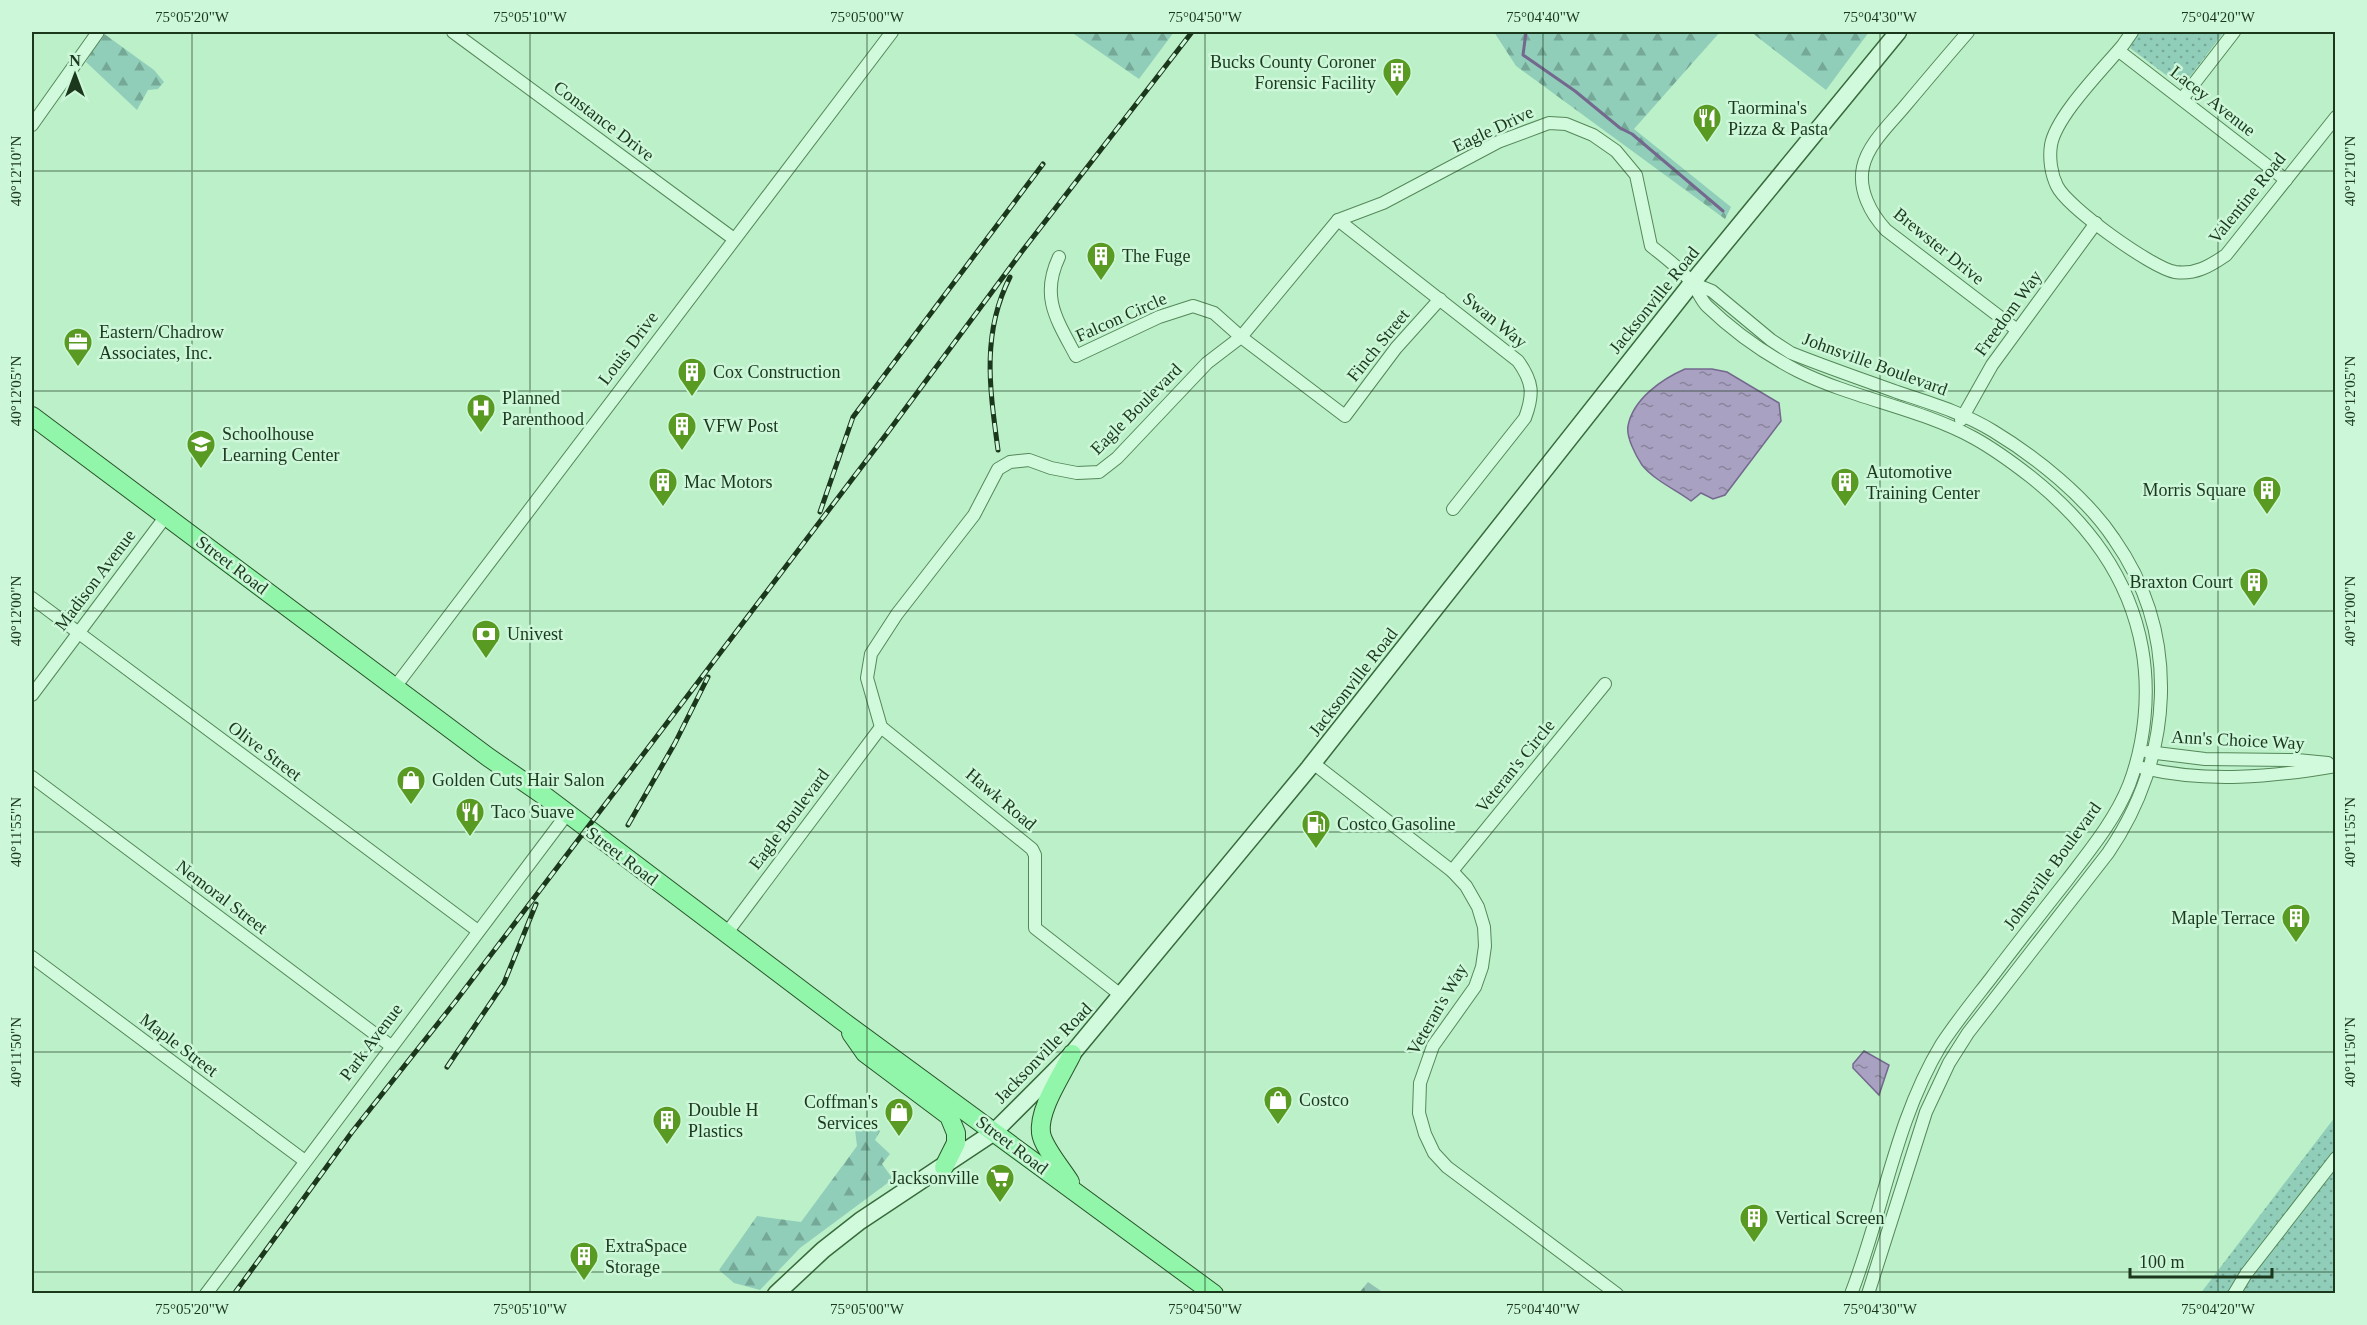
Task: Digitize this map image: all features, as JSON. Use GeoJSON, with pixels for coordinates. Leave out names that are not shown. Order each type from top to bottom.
{"type":"FeatureCollection","features":[{"type":"Feature","properties":{"kind":"main road","name":"Jacksonville Road"},"geometry":{"type":"LineString","coordinates":[[776,1293],[823,1250],[860,1221],[994,1132],[1072,1054],[1313,763],[1692,283],[1898,32]]}},
{"type":"Feature","properties":{"kind":"main road","name":"Street Road"},"geometry":{"type":"LineString","coordinates":[[32,416],[841,1020],[1214,1293]]}},
{"type":"Feature","properties":{"kind":"main road"},"geometry":{"type":"LineString","coordinates":[[841,1020],[865,1053],[949,1116],[956,1133],[956,1143],[944,1167]]}},
{"type":"Feature","properties":{"kind":"main road"},"geometry":{"type":"LineString","coordinates":[[1072,1054],[1044,1112],[1041,1134],[1051,1154],[1078,1193]]}},
{"type":"Feature","properties":{"kind":"street"},"geometry":{"type":"LineString","coordinates":[[32,125],[98,32]]}},
{"type":"Feature","properties":{"kind":"street","name":"Constance Drive"},"geometry":{"type":"LineString","coordinates":[[453,32],[734,240]]}},
{"type":"Feature","properties":{"kind":"street","name":"Louis Drive"},"geometry":{"type":"LineString","coordinates":[[395,687],[892,32]]}},
{"type":"Feature","properties":{"kind":"street","name":"Brewster Drive"},"geometry":{"type":"LineString","coordinates":[[1968,32],[1875,142],[1863,167],[1862,188],[1867,202],[1886,230],[2017,330]]}},
{"type":"Feature","properties":{"kind":"street","name":"Valentine Road"},"geometry":{"type":"LineString","coordinates":[[2132,32],[2061,122],[2051,144],[2052,170],[2057,186],[2067,200],[2096,224],[2152,263],[2163,268],[2179,272],[2206,268],[2233,249],[2336,117]]}},
{"type":"Feature","properties":{"kind":"street"},"geometry":{"type":"LineString","coordinates":[[2182,99],[2234,32]]}},
{"type":"Feature","properties":{"kind":"street","name":"Lacey Avenue"},"geometry":{"type":"LineString","coordinates":[[2118,51],[2286,180]]}},
{"type":"Feature","properties":{"kind":"street","name":"Eagle Drive"},"geometry":{"type":"LineString","coordinates":[[1338,220],[1383,203],[1497,142],[1549,123],[1566,124],[1593,135],[1616,151],[1636,175],[1651,246],[1672,262],[1692,283]]}},
{"type":"Feature","properties":{"kind":"street","name":"Swan Way"},"geometry":{"type":"LineString","coordinates":[[1338,220],[1518,361],[1529,377],[1532,401],[1525,418],[1453,509]]}},
{"type":"Feature","properties":{"kind":"street","name":"Eagle Boulevard"},"geometry":{"type":"LineString","coordinates":[[726,934],[881,727],[867,678],[871,654],[897,614],[974,516],[998,469],[1010,462],[1029,459],[1051,468],[1077,473],[1099,472],[1117,458],[1206,363],[1241,338],[1338,220]]}},
{"type":"Feature","properties":{"kind":"street","name":"Freedom Way"},"geometry":{"type":"LineString","coordinates":[[1956,429],[1992,365],[2096,224]]}},
{"type":"Feature","properties":{"kind":"street","name":"Falcon Circle"},"geometry":{"type":"LineString","coordinates":[[1059,257],[1051,281],[1051,304],[1076,356],[1160,316],[1194,306],[1208,310],[1241,338],[1345,416]]}},
{"type":"Feature","properties":{"kind":"street","name":"Johnsville Boulevard"},"geometry":{"type":"LineString","coordinates":[[1692,283],[1712,291],[1770,339],[1791,353],[1964,416],[2008,441],[2068,487],[2093,512],[2123,553],[2145,600],[2158,648],[2161,698],[2154,753],[2131,816],[2108,853],[1968,1033],[1949,1063],[1926,1112],[1868,1293]]}},
{"type":"Feature","properties":{"kind":"street","name":"Johnsville Boulevard"},"geometry":{"type":"LineString","coordinates":[[1692,283],[1704,304],[1760,350],[1820,380],[1956,429],[2000,454],[2053,495],[2084,525],[2115,569],[2135,616],[2144,659],[2145,713],[2139,749],[2128,786],[2096,842],[1942,1043],[1910,1110],[1851,1293]]}},
{"type":"Feature","properties":{"kind":"street","name":"Finch Street"},"geometry":{"type":"LineString","coordinates":[[1345,416],[1396,348],[1440,299]]}},
{"type":"Feature","properties":{"kind":"street","name":"Madison Avenue"},"geometry":{"type":"LineString","coordinates":[[32,695],[166,516]]}},
{"type":"Feature","properties":{"kind":"street","name":"Olive Street"},"geometry":{"type":"LineString","coordinates":[[32,598],[478,931]]}},
{"type":"Feature","properties":{"kind":"street","name":"Veteran's Circle"},"geometry":{"type":"LineString","coordinates":[[1452,871],[1605,684]]}},
{"type":"Feature","properties":{"kind":"street","name":"Hawk Road"},"geometry":{"type":"LineString","coordinates":[[881,727],[1032,849],[1035,855],[1035,928],[1122,996]]}},
{"type":"Feature","properties":{"kind":"street","name":"Ann's Choice Way"},"geometry":{"type":"LineString","coordinates":[[2139,749],[2205,759],[2297,760],[2336,765]]}},
{"type":"Feature","properties":{"kind":"street","name":"Veteran's Way"},"geometry":{"type":"LineString","coordinates":[[1313,763],[1452,871],[1466,886],[1478,907],[1485,936],[1485,953],[1474,987],[1433,1046],[1422,1074],[1419,1113],[1434,1153],[1447,1167],[1617,1293]]}},
{"type":"Feature","properties":{"kind":"street","name":"Ann's Choice Way"},"geometry":{"type":"LineString","coordinates":[[2134,765],[2149,769],[2221,777],[2262,776],[2336,765]]}},
{"type":"Feature","properties":{"kind":"street","name":"Nemoral Street"},"geometry":{"type":"LineString","coordinates":[[32,777],[391,1046]]}},
{"type":"Feature","properties":{"kind":"street","name":"Park Avenue"},"geometry":{"type":"LineString","coordinates":[[206,1293],[567,814]]}},
{"type":"Feature","properties":{"kind":"street","name":"Maple Street"},"geometry":{"type":"LineString","coordinates":[[32,957],[305,1161]]}},
{"type":"Feature","properties":{"kind":"street"},"geometry":{"type":"LineString","coordinates":[[2234,1293],[2336,1158]]}},
{"type":"Feature","properties":{"kind":"green space"},"geometry":{"type":"Polygon","coordinates":[[[1071,32],[1174,32],[1139,79],[1071,32]]]}},
{"type":"Feature","properties":{"kind":"green space"},"geometry":{"type":"Polygon","coordinates":[[[1494,32],[1720,32],[1634,129],[1731,207],[1725,219],[1516,66],[1494,32]]]}},
{"type":"Feature","properties":{"kind":"green space"},"geometry":{"type":"Polygon","coordinates":[[[1751,32],[1869,32],[1826,90],[1751,32]]]}},
{"type":"Feature","properties":{"kind":"green space"},"geometry":{"type":"Polygon","coordinates":[[[2137,32],[2224,32],[2182,87],[2130,48],[2137,32]]]}},
{"type":"Feature","properties":{"kind":"green space"},"geometry":{"type":"Polygon","coordinates":[[[103,33],[154,70],[164,82],[158,89],[148,90],[137,110],[86,62],[103,33]]]}},
{"type":"Feature","properties":{"kind":"green space"},"geometry":{"type":"Polygon","coordinates":[[[2335,1117],[2336,1289],[2332,1293],[2200,1294],[2335,1117]]]}},
{"type":"Feature","properties":{"kind":"green space"},"geometry":{"type":"Polygon","coordinates":[[[873,1124],[880,1131],[875,1140],[890,1154],[882,1164],[893,1179],[800,1248],[760,1290],[734,1283],[719,1270],[757,1216],[801,1222],[857,1146],[855,1130],[873,1124]]]}},
{"type":"Feature","properties":{"kind":"green space"},"geometry":{"type":"Polygon","coordinates":[[[1368,1282],[1384,1293],[1359,1293],[1368,1282]]]}},
{"type":"Feature","properties":{"kind":"water"},"geometry":{"type":"Polygon","coordinates":[[[1685,369],[1712,369],[1727,372],[1779,403],[1781,421],[1725,495],[1713,499],[1701,493],[1691,501],[1659,480],[1642,465],[1628,435],[1631,416],[1642,399],[1658,384],[1685,369]]]}},
{"type":"Feature","properties":{"kind":"water"},"geometry":{"type":"Polygon","coordinates":[[[1864,1051],[1889,1065],[1879,1095],[1853,1068],[1853,1064],[1864,1051]]]}},
{"type":"Feature","properties":{"kind":"waterway"},"geometry":{"type":"LineString","coordinates":[[1526,32],[1523,55],[1575,91],[1620,128],[1632,134],[1723,211]]}},
{"type":"Feature","properties":{"kind":"railway"},"geometry":{"type":"LineString","coordinates":[[234,1294],[352,1132],[455,1002],[888,432],[1023,250],[1192,32]]}},
{"type":"Feature","properties":{"kind":"railway"},"geometry":{"type":"LineString","coordinates":[[820,512],[853,417],[1043,164]]}},
{"type":"Feature","properties":{"kind":"railway"},"geometry":{"type":"LineString","coordinates":[[998,450],[992,406],[991,341],[1001,298],[1010,277]]}},
{"type":"Feature","properties":{"kind":"railway"},"geometry":{"type":"LineString","coordinates":[[628,825],[675,743],[708,677]]}},
{"type":"Feature","properties":{"kind":"railway"},"geometry":{"type":"LineString","coordinates":[[447,1067],[504,983],[536,904]]}},
{"type":"Feature","properties":{"kind":"place","name":"Bucks County Coroner Forensic Facility"},"geometry":{"type":"Point","coordinates":[1397,98]}},
{"type":"Feature","properties":{"kind":"place","name":"Taormina's Pizza & Pasta"},"geometry":{"type":"Point","coordinates":[1707,144]}},
{"type":"Feature","properties":{"kind":"place","name":"The Fuge"},"geometry":{"type":"Point","coordinates":[1101,282]}},
{"type":"Feature","properties":{"kind":"place","name":"Eastern/Chadrow Associates, Inc."},"geometry":{"type":"Point","coordinates":[78,368]}},
{"type":"Feature","properties":{"kind":"place","name":"Cox Construction"},"geometry":{"type":"Point","coordinates":[692,398]}},
{"type":"Feature","properties":{"kind":"place","name":"Planned Parenthood"},"geometry":{"type":"Point","coordinates":[481,434]}},
{"type":"Feature","properties":{"kind":"place","name":"VFW Post"},"geometry":{"type":"Point","coordinates":[682,452]}},
{"type":"Feature","properties":{"kind":"place","name":"Schoolhouse Learning Center"},"geometry":{"type":"Point","coordinates":[201,470]}},
{"type":"Feature","properties":{"kind":"place","name":"Mac Motors"},"geometry":{"type":"Point","coordinates":[663,508]}},
{"type":"Feature","properties":{"kind":"place","name":"Automotive Training Center"},"geometry":{"type":"Point","coordinates":[1845,508]}},
{"type":"Feature","properties":{"kind":"place","name":"Morris Square"},"geometry":{"type":"Point","coordinates":[2267,516]}},
{"type":"Feature","properties":{"kind":"place","name":"Braxton Court"},"geometry":{"type":"Point","coordinates":[2254,608]}},
{"type":"Feature","properties":{"kind":"place","name":"Univest"},"geometry":{"type":"Point","coordinates":[486,660]}},
{"type":"Feature","properties":{"kind":"place","name":"Golden Cuts Hair Salon"},"geometry":{"type":"Point","coordinates":[411,806]}},
{"type":"Feature","properties":{"kind":"place","name":"Taco Suave"},"geometry":{"type":"Point","coordinates":[470,838]}},
{"type":"Feature","properties":{"kind":"place","name":"Costco Gasoline"},"geometry":{"type":"Point","coordinates":[1316,850]}},
{"type":"Feature","properties":{"kind":"place","name":"Maple Terrace"},"geometry":{"type":"Point","coordinates":[2296,944]}},
{"type":"Feature","properties":{"kind":"place","name":"Costco"},"geometry":{"type":"Point","coordinates":[1278,1126]}},
{"type":"Feature","properties":{"kind":"place","name":"Coffman's Services"},"geometry":{"type":"Point","coordinates":[899,1138]}},
{"type":"Feature","properties":{"kind":"place","name":"Double H Plastics"},"geometry":{"type":"Point","coordinates":[667,1146]}},
{"type":"Feature","properties":{"kind":"place","name":"Jacksonville"},"geometry":{"type":"Point","coordinates":[1000,1204]}},
{"type":"Feature","properties":{"kind":"place","name":"Vertical Screen"},"geometry":{"type":"Point","coordinates":[1754,1244]}},
{"type":"Feature","properties":{"kind":"place","name":"ExtraSpace Storage"},"geometry":{"type":"Point","coordinates":[584,1282]}}]}
